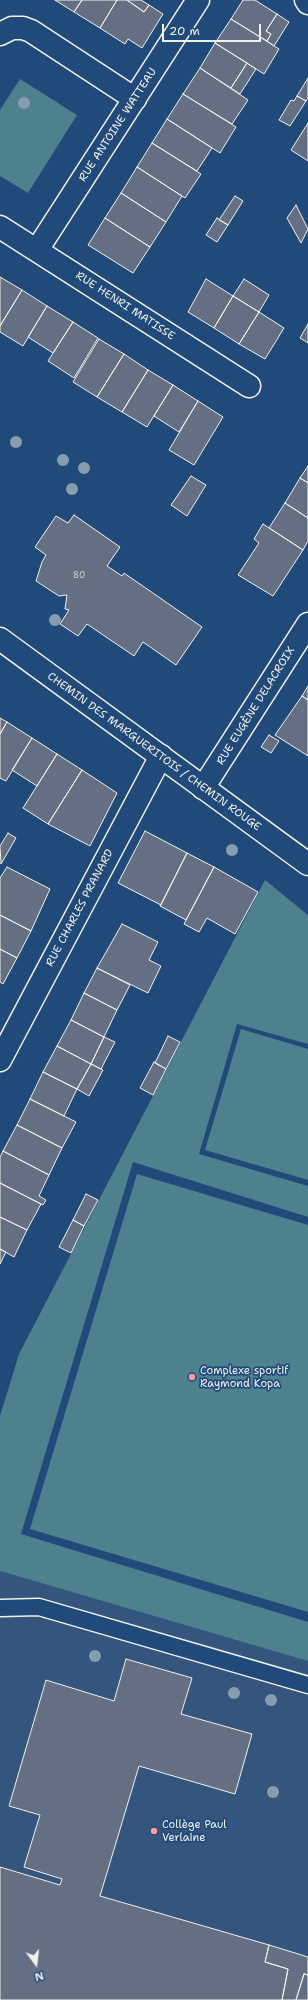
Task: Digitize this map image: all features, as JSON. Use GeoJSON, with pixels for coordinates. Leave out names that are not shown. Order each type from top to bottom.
{"type":"FeatureCollection","features":[{"type":"Feature","properties":{"kind":"street","name":"RUE ANTOINE WATTEAU"},"geometry":{"type":"LineString","coordinates":[[37,250],[198,0]]}},
{"type":"Feature","properties":{"kind":"street"},"geometry":{"type":"LineString","coordinates":[[6,31],[23,28],[31,31],[135,99]]}},
{"type":"Feature","properties":{"kind":"street","name":"RUE HENRI MATISSE"},"geometry":{"type":"LineString","coordinates":[[0,228],[37,250],[249,386]]}},
{"type":"Feature","properties":{"kind":"street","name":"RUE EUGÈNE DELACROIX"},"geometry":{"type":"LineString","coordinates":[[203,788],[308,624]]}},
{"type":"Feature","properties":{"kind":"street","name":"CHEMIN DES MARGUERITOIS / CHEMIN ROUGE"},"geometry":{"type":"LineString","coordinates":[[0,639],[308,864]]}},
{"type":"Feature","properties":{"kind":"street","name":"RUE CHARLES PRANARD"},"geometry":{"type":"LineString","coordinates":[[0,1060],[160,756]]}},
{"type":"Feature","properties":{"kind":"lane"},"geometry":{"type":"LineString","coordinates":[[0,1608],[39,1607],[308,1685]]}},
{"type":"Feature","properties":{"kind":"shaded area","name":"Collège Paul Verlaine"},"geometry":{"type":"Polygon","coordinates":[[[0,1571],[308,1661],[308,2000],[0,2000],[0,1571]]]}},
{"type":"Feature","properties":{"kind":"green space"},"geometry":{"type":"Polygon","coordinates":[[[20,79],[77,115],[28,193],[0,176],[0,110],[20,79]]]}},
{"type":"Feature","properties":{"kind":"green space"},"geometry":{"type":"Polygon","coordinates":[[[265,880],[308,915],[308,1044],[237,1024],[199,1154],[308,1186],[308,1217],[133,1162],[21,1534],[308,1622],[308,1661],[0,1571],[0,1416],[19,1354],[265,880]]]}},
{"type":"Feature","properties":{"kind":"green space"},"geometry":{"type":"Polygon","coordinates":[[[241,1029],[308,1049],[308,1180],[205,1150],[241,1029]]]}},
{"type":"Feature","properties":{"kind":"green space","name":"Complexe sportif Raymond Kopa"},"geometry":{"type":"Polygon","coordinates":[[[137,1174],[308,1225],[308,1612],[30,1529],[137,1174]]]}},
{"type":"Feature","properties":{"kind":"building"},"geometry":{"type":"Polygon","coordinates":[[[55,0],[82,0],[74,12],[55,0]]]}},
{"type":"Feature","properties":{"kind":"building"},"geometry":{"type":"Polygon","coordinates":[[[82,0],[117,0],[100,28],[74,12],[82,0]]]}},
{"type":"Feature","properties":{"kind":"building"},"geometry":{"type":"Polygon","coordinates":[[[117,0],[127,0],[144,12],[149,5],[163,14],[142,48],[128,39],[125,44],[100,28],[117,0]]]}},
{"type":"Feature","properties":{"kind":"building"},"geometry":{"type":"Polygon","coordinates":[[[127,0],[141,0],[149,5],[144,12],[127,0]]]}},
{"type":"Feature","properties":{"kind":"building"},"geometry":{"type":"Polygon","coordinates":[[[243,0],[255,0],[277,14],[266,31],[271,34],[267,41],[231,19],[243,0]]]}},
{"type":"Feature","properties":{"kind":"building"},"geometry":{"type":"Polygon","coordinates":[[[277,14],[289,22],[274,46],[267,41],[271,34],[266,31],[277,14]]]}},
{"type":"Feature","properties":{"kind":"building"},"geometry":{"type":"Polygon","coordinates":[[[231,19],[279,49],[264,74],[215,43],[231,19]]]}},
{"type":"Feature","properties":{"kind":"building"},"geometry":{"type":"Polygon","coordinates":[[[215,43],[247,63],[231,88],[200,68],[215,43]]]}},
{"type":"Feature","properties":{"kind":"building"},"geometry":{"type":"Polygon","coordinates":[[[247,63],[256,69],[240,94],[231,88],[247,63]]]}},
{"type":"Feature","properties":{"kind":"building"},"geometry":{"type":"Polygon","coordinates":[[[200,68],[248,100],[232,124],[183,94],[200,68]]]}},
{"type":"Feature","properties":{"kind":"building"},"geometry":{"type":"Polygon","coordinates":[[[308,78],[308,98],[306,101],[297,96],[308,78]]]}},
{"type":"Feature","properties":{"kind":"building"},"geometry":{"type":"Polygon","coordinates":[[[183,94],[236,127],[220,153],[167,119],[183,94]]]}},
{"type":"Feature","properties":{"kind":"building"},"geometry":{"type":"Polygon","coordinates":[[[297,96],[306,101],[290,126],[279,120],[291,100],[294,101],[297,96]]]}},
{"type":"Feature","properties":{"kind":"building"},"geometry":{"type":"Polygon","coordinates":[[[167,119],[212,148],[197,171],[152,143],[167,119]]]}},
{"type":"Feature","properties":{"kind":"building"},"geometry":{"type":"Polygon","coordinates":[[[308,123],[308,161],[291,150],[308,123]]]}},
{"type":"Feature","properties":{"kind":"building"},"geometry":{"type":"Polygon","coordinates":[[[152,143],[201,174],[185,198],[137,167],[152,143]]]}},
{"type":"Feature","properties":{"kind":"building"},"geometry":{"type":"Polygon","coordinates":[[[137,167],[182,196],[166,222],[121,193],[137,167]]]}},
{"type":"Feature","properties":{"kind":"building"},"geometry":{"type":"Polygon","coordinates":[[[121,193],[166,222],[150,247],[105,218],[121,193]]]}},
{"type":"Feature","properties":{"kind":"building"},"geometry":{"type":"Polygon","coordinates":[[[235,196],[243,201],[228,225],[219,220],[235,196]]]}},
{"type":"Feature","properties":{"kind":"building"},"geometry":{"type":"Polygon","coordinates":[[[296,205],[308,229],[301,243],[287,218],[296,205]]]}},
{"type":"Feature","properties":{"kind":"building"},"geometry":{"type":"Polygon","coordinates":[[[105,218],[150,247],[133,273],[88,245],[105,218]]]}},
{"type":"Feature","properties":{"kind":"building"},"geometry":{"type":"Polygon","coordinates":[[[217,218],[228,225],[217,242],[206,235],[217,218]]]}},
{"type":"Feature","properties":{"kind":"building"},"geometry":{"type":"Polygon","coordinates":[[[0,277],[22,290],[0,326],[0,277]]]}},
{"type":"Feature","properties":{"kind":"building"},"geometry":{"type":"Polygon","coordinates":[[[206,279],[233,296],[214,328],[188,312],[206,279]]]}},
{"type":"Feature","properties":{"kind":"building"},"geometry":{"type":"Polygon","coordinates":[[[244,279],[269,295],[259,312],[233,296],[244,279]]]}},
{"type":"Feature","properties":{"kind":"building"},"geometry":{"type":"Polygon","coordinates":[[[22,290],[47,306],[23,346],[0,332],[0,326],[22,290]]]}},
{"type":"Feature","properties":{"kind":"building"},"geometry":{"type":"Polygon","coordinates":[[[233,296],[259,312],[239,344],[214,328],[233,296]]]}},
{"type":"Feature","properties":{"kind":"building"},"geometry":{"type":"Polygon","coordinates":[[[47,306],[73,322],[53,353],[28,337],[47,306]]]}},
{"type":"Feature","properties":{"kind":"building"},"geometry":{"type":"Polygon","coordinates":[[[259,312],[284,328],[265,359],[239,344],[259,312]]]}},
{"type":"Feature","properties":{"kind":"building"},"geometry":{"type":"Polygon","coordinates":[[[73,322],[98,338],[74,378],[48,361],[73,322]]]}},
{"type":"Feature","properties":{"kind":"building"},"geometry":{"type":"Polygon","coordinates":[[[308,324],[308,343],[300,338],[308,324]]]}},
{"type":"Feature","properties":{"kind":"building"},"geometry":{"type":"Polygon","coordinates":[[[99,339],[124,354],[97,397],[73,382],[99,339]]]}},
{"type":"Feature","properties":{"kind":"building"},"geometry":{"type":"Polygon","coordinates":[[[124,354],[148,370],[122,412],[97,397],[124,354]]]}},
{"type":"Feature","properties":{"kind":"building"},"geometry":{"type":"Polygon","coordinates":[[[148,370],[173,385],[147,427],[122,412],[148,370]]]}},
{"type":"Feature","properties":{"kind":"building"},"geometry":{"type":"Polygon","coordinates":[[[173,385],[198,401],[179,432],[154,416],[173,385]]]}},
{"type":"Feature","properties":{"kind":"building"},"geometry":{"type":"Polygon","coordinates":[[[198,401],[223,417],[194,465],[169,450],[198,401]]]}},
{"type":"Feature","properties":{"kind":"building"},"geometry":{"type":"Polygon","coordinates":[[[308,466],[308,483],[300,478],[308,466]]]}},
{"type":"Feature","properties":{"kind":"building"},"geometry":{"type":"Polygon","coordinates":[[[191,476],[206,485],[187,516],[171,505],[191,476]]]}},
{"type":"Feature","properties":{"kind":"building"},"geometry":{"type":"Polygon","coordinates":[[[300,478],[308,483],[308,518],[285,503],[300,478]]]}},
{"type":"Feature","properties":{"kind":"building"},"geometry":{"type":"Polygon","coordinates":[[[285,503],[308,518],[308,541],[303,550],[269,528],[285,503]]]}},
{"type":"Feature","properties":{"kind":"building"},"geometry":{"type":"Polygon","coordinates":[[[74,515],[120,547],[107,566],[122,576],[124,573],[202,627],[176,665],[143,642],[134,656],[87,624],[78,636],[60,624],[69,610],[65,609],[67,595],[59,596],[36,581],[42,562],[46,555],[35,547],[56,516],[68,523],[74,515]]]}},
{"type":"Feature","properties":{"kind":"building"},"geometry":{"type":"Polygon","coordinates":[[[263,524],[303,550],[273,596],[238,575],[259,543],[254,539],[263,524]]]}},
{"type":"Feature","properties":{"kind":"building"},"geometry":{"type":"Polygon","coordinates":[[[308,686],[308,700],[302,696],[308,686]]]}},
{"type":"Feature","properties":{"kind":"building"},"geometry":{"type":"Polygon","coordinates":[[[302,696],[308,700],[308,756],[275,735],[302,696]]]}},
{"type":"Feature","properties":{"kind":"building"},"geometry":{"type":"Polygon","coordinates":[[[0,718],[7,722],[0,734],[0,718]]]}},
{"type":"Feature","properties":{"kind":"building"},"geometry":{"type":"Polygon","coordinates":[[[7,722],[32,738],[6,781],[0,778],[0,734],[7,722]]]}},
{"type":"Feature","properties":{"kind":"building"},"geometry":{"type":"Polygon","coordinates":[[[269,735],[279,741],[271,753],[261,747],[269,735]]]}},
{"type":"Feature","properties":{"kind":"building"},"geometry":{"type":"Polygon","coordinates":[[[32,738],[57,754],[37,786],[12,770],[32,738]]]}},
{"type":"Feature","properties":{"kind":"building"},"geometry":{"type":"Polygon","coordinates":[[[57,754],[82,770],[48,824],[23,808],[57,754]]]}},
{"type":"Feature","properties":{"kind":"building"},"geometry":{"type":"Polygon","coordinates":[[[82,770],[117,793],[90,846],[48,824],[82,770]]]}},
{"type":"Feature","properties":{"kind":"building"},"geometry":{"type":"Polygon","coordinates":[[[145,831],[187,853],[161,905],[118,883],[145,831]]]}},
{"type":"Feature","properties":{"kind":"building"},"geometry":{"type":"Polygon","coordinates":[[[8,833],[16,838],[1,864],[0,846],[8,833]]]}},
{"type":"Feature","properties":{"kind":"building"},"geometry":{"type":"Polygon","coordinates":[[[187,853],[214,867],[186,920],[160,906],[187,853]]]}},
{"type":"Feature","properties":{"kind":"building"},"geometry":{"type":"Polygon","coordinates":[[[7,867],[50,889],[31,931],[0,915],[0,878],[7,867]]]}},
{"type":"Feature","properties":{"kind":"building"},"geometry":{"type":"Polygon","coordinates":[[[214,867],[258,892],[235,934],[207,918],[199,932],[184,924],[214,867]]]}},
{"type":"Feature","properties":{"kind":"building"},"geometry":{"type":"Polygon","coordinates":[[[0,915],[31,931],[17,958],[0,949],[0,915]]]}},
{"type":"Feature","properties":{"kind":"building"},"geometry":{"type":"Polygon","coordinates":[[[122,924],[158,942],[149,960],[161,966],[148,993],[97,968],[122,924]]]}},
{"type":"Feature","properties":{"kind":"building"},"geometry":{"type":"Polygon","coordinates":[[[0,949],[17,958],[3,984],[0,982],[0,949]]]}},
{"type":"Feature","properties":{"kind":"building"},"geometry":{"type":"Polygon","coordinates":[[[97,968],[130,985],[117,1010],[84,993],[97,968]]]}},
{"type":"Feature","properties":{"kind":"building"},"geometry":{"type":"Polygon","coordinates":[[[84,993],[117,1010],[104,1037],[71,1020],[84,993]]]}},
{"type":"Feature","properties":{"kind":"building"},"geometry":{"type":"Polygon","coordinates":[[[71,1020],[104,1037],[91,1064],[57,1046],[71,1020]]]}},
{"type":"Feature","properties":{"kind":"building"},"geometry":{"type":"Polygon","coordinates":[[[168,1036],[180,1042],[166,1069],[155,1063],[168,1036]]]}},
{"type":"Feature","properties":{"kind":"building"},"geometry":{"type":"Polygon","coordinates":[[[104,1037],[115,1042],[101,1069],[91,1064],[104,1037]]]}},
{"type":"Feature","properties":{"kind":"building"},"geometry":{"type":"Polygon","coordinates":[[[57,1046],[91,1064],[77,1089],[43,1072],[57,1046]]]}},
{"type":"Feature","properties":{"kind":"building"},"geometry":{"type":"Polygon","coordinates":[[[154,1062],[166,1069],[153,1095],[140,1088],[154,1062]]]}},
{"type":"Feature","properties":{"kind":"building"},"geometry":{"type":"Polygon","coordinates":[[[91,1064],[103,1070],[89,1096],[77,1089],[91,1064]]]}},
{"type":"Feature","properties":{"kind":"building"},"geometry":{"type":"Polygon","coordinates":[[[43,1072],[77,1089],[64,1116],[30,1099],[43,1072]]]}},
{"type":"Feature","properties":{"kind":"building"},"geometry":{"type":"Polygon","coordinates":[[[30,1099],[76,1122],[62,1148],[17,1125],[30,1099]]]}},
{"type":"Feature","properties":{"kind":"building"},"geometry":{"type":"Polygon","coordinates":[[[17,1125],[62,1148],[49,1175],[3,1151],[17,1125]]]}},
{"type":"Feature","properties":{"kind":"building"},"geometry":{"type":"Polygon","coordinates":[[[3,1151],[49,1175],[39,1196],[46,1200],[43,1205],[0,1183],[0,1157],[3,1151]]]}},
{"type":"Feature","properties":{"kind":"building"},"geometry":{"type":"Polygon","coordinates":[[[0,1183],[41,1204],[27,1230],[0,1217],[0,1183]]]}},
{"type":"Feature","properties":{"kind":"building"},"geometry":{"type":"Polygon","coordinates":[[[86,1194],[98,1200],[84,1226],[73,1220],[86,1194]]]}},
{"type":"Feature","properties":{"kind":"building"},"geometry":{"type":"Polygon","coordinates":[[[0,1217],[27,1230],[14,1257],[0,1249],[0,1217]]]}},
{"type":"Feature","properties":{"kind":"building"},"geometry":{"type":"Polygon","coordinates":[[[73,1220],[84,1226],[71,1253],[59,1247],[73,1220]]]}},
{"type":"Feature","properties":{"kind":"building"},"geometry":{"type":"Polygon","coordinates":[[[0,1249],[6,1252],[0,1264],[0,1249]]]}},
{"type":"Feature","properties":{"kind":"building","name":"Collège Paul Verlaine"},"geometry":{"type":"Polygon","coordinates":[[[126,1659],[192,1678],[181,1714],[252,1734],[235,1794],[139,1766],[100,1896],[269,1945],[265,1962],[288,1969],[282,2000],[0,2000],[0,1867],[60,1885],[62,1879],[24,1867],[40,1815],[9,1806],[46,1680],[114,1701],[126,1659]]]}},
{"type":"Feature","properties":{"kind":"building"},"geometry":{"type":"Polygon","coordinates":[[[269,1945],[308,1957],[308,1975],[304,1974],[296,2000],[282,2000],[288,1969],[265,1962],[269,1945]]]}},
{"type":"Feature","properties":{"kind":"building"},"geometry":{"type":"Polygon","coordinates":[[[304,1974],[308,1975],[308,2000],[296,2000],[304,1974]]]}},
{"type":"Feature","properties":{"kind":"place","name":"Complexe sportif Raymond Kopa"},"geometry":{"type":"Point","coordinates":[192,1377]}},
{"type":"Feature","properties":{"kind":"place","name":"Collège Paul Verlaine"},"geometry":{"type":"Point","coordinates":[154,1831]}}]}
